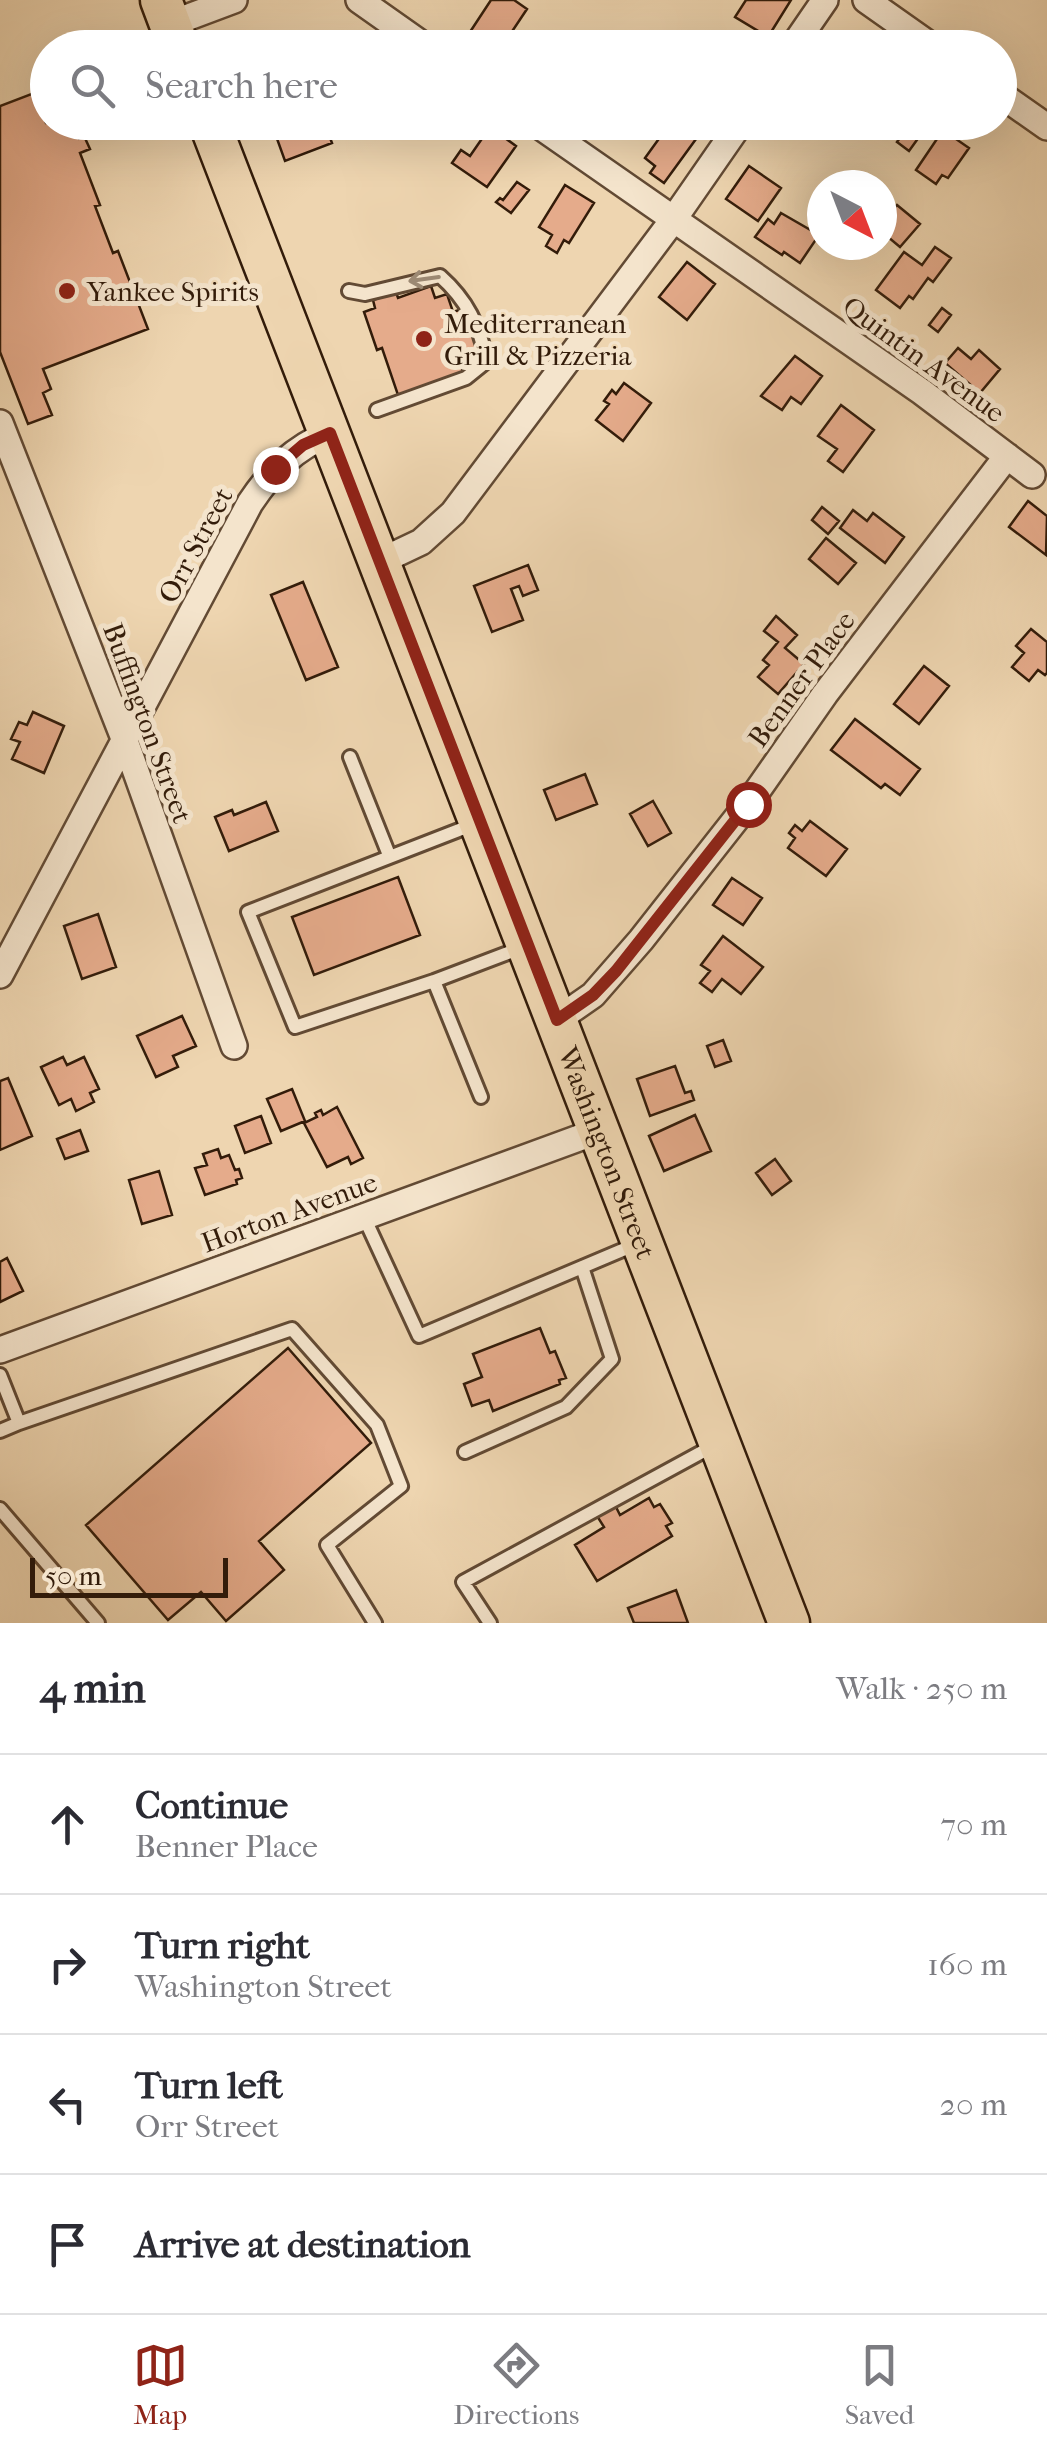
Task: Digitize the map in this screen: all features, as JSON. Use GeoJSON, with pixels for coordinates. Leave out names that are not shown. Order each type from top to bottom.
{"type":"FeatureCollection","features":[{"type":"Feature","properties":{"kind":"main road","name":"Washington Street"},"geometry":{"type":"LineString","coordinates":[[216,140],[790,1623]]}},
{"type":"Feature","properties":{"kind":"street"},"geometry":{"type":"LineString","coordinates":[[170,24],[234,0]]}},
{"type":"Feature","properties":{"kind":"street"},"geometry":{"type":"LineString","coordinates":[[359,0],[402,30]]}},
{"type":"Feature","properties":{"kind":"street"},"geometry":{"type":"LineString","coordinates":[[804,30],[825,0]]}},
{"type":"Feature","properties":{"kind":"street"},"geometry":{"type":"LineString","coordinates":[[866,0],[908,30]]}},
{"type":"Feature","properties":{"kind":"street"},"geometry":{"type":"LineString","coordinates":[[1017,106],[1047,128]]}},
{"type":"Feature","properties":{"kind":"street","name":"Quintin Avenue"},"geometry":{"type":"LineString","coordinates":[[560,140],[922,392],[1040,481]]}},
{"type":"Feature","properties":{"kind":"street"},"geometry":{"type":"LineString","coordinates":[[381,562],[421,542],[453,512],[673,220],[729,140]]}},
{"type":"Feature","properties":{"kind":"street","name":"Buffington Street"},"geometry":{"type":"LineString","coordinates":[[0,423],[8,467],[126,741],[234,1046]]}},
{"type":"Feature","properties":{"kind":"street","name":"Orr Street"},"geometry":{"type":"LineString","coordinates":[[0,975],[250,503],[282,461],[303,445],[330,433]]}},
{"type":"Feature","properties":{"kind":"street","name":"Benner Place"},"geometry":{"type":"LineString","coordinates":[[557,1020],[593,995],[641,940],[748,804],[825,694],[1007,456]]}},
{"type":"Feature","properties":{"kind":"street","name":"Horton Avenue"},"geometry":{"type":"LineString","coordinates":[[0,1350],[598,1131]]}},
{"type":"Feature","properties":{"kind":"lane"},"geometry":{"type":"LineString","coordinates":[[349,291],[365,294],[440,276],[462,296],[481,333],[487,361],[466,378],[377,410]]}},
{"type":"Feature","properties":{"kind":"lane"},"geometry":{"type":"LineString","coordinates":[[350,757],[390,854]]}},
{"type":"Feature","properties":{"kind":"lane"},"geometry":{"type":"LineString","coordinates":[[480,822],[248,912],[294,1027],[434,982],[528,946]]}},
{"type":"Feature","properties":{"kind":"lane"},"geometry":{"type":"LineString","coordinates":[[434,982],[481,1098]]}},
{"type":"Feature","properties":{"kind":"lane"},"geometry":{"type":"LineString","coordinates":[[364,1216],[419,1336],[642,1242]]}},
{"type":"Feature","properties":{"kind":"lane"},"geometry":{"type":"LineString","coordinates":[[465,1452],[566,1407],[612,1358],[582,1267]]}},
{"type":"Feature","properties":{"kind":"lane"},"geometry":{"type":"LineString","coordinates":[[0,1430],[292,1329],[376,1425],[400,1486],[327,1545],[375,1623]]}},
{"type":"Feature","properties":{"kind":"lane"},"geometry":{"type":"LineString","coordinates":[[0,1375],[19,1423]]}},
{"type":"Feature","properties":{"kind":"lane"},"geometry":{"type":"LineString","coordinates":[[490,1623],[463,1582],[720,1443]]}},
{"type":"Feature","properties":{"kind":"lane"},"geometry":{"type":"LineString","coordinates":[[0,1509],[98,1623]]}},
{"type":"Feature","properties":{"kind":"building"},"geometry":{"type":"Polygon","coordinates":[[[491,0],[514,0],[527,9],[513,30],[471,30],[491,0]]]}},
{"type":"Feature","properties":{"kind":"building"},"geometry":{"type":"Polygon","coordinates":[[[746,0],[791,0],[772,30],[756,30],[735,17],[746,0]]]}},
{"type":"Feature","properties":{"kind":"building","name":"Yankee Spirits"},"geometry":{"type":"Polygon","coordinates":[[[30,95],[30,140],[86,140],[90,149],[80,153],[100,205],[95,206],[113,253],[118,251],[148,329],[43,369],[51,389],[43,393],[52,415],[28,424],[0,352],[0,106],[30,95]]]}},
{"type":"Feature","properties":{"kind":"building"},"geometry":{"type":"Polygon","coordinates":[[[277,140],[331,140],[332,143],[285,161],[277,140]]]}},
{"type":"Feature","properties":{"kind":"building"},"geometry":{"type":"Polygon","coordinates":[[[481,140],[508,140],[516,146],[487,187],[452,163],[461,150],[470,156],[481,140]]]}},
{"type":"Feature","properties":{"kind":"building"},"geometry":{"type":"Polygon","coordinates":[[[658,140],[695,140],[664,183],[650,173],[655,166],[645,158],[658,140]]]}},
{"type":"Feature","properties":{"kind":"building"},"geometry":{"type":"Polygon","coordinates":[[[898,140],[917,140],[909,151],[898,140]]]}},
{"type":"Feature","properties":{"kind":"building"},"geometry":{"type":"Polygon","coordinates":[[[936,140],[957,140],[969,148],[948,178],[942,175],[936,184],[916,170],[936,140]]]}},
{"type":"Feature","properties":{"kind":"building"},"geometry":{"type":"Polygon","coordinates":[[[749,166],[781,188],[758,221],[726,199],[749,166]]]}},
{"type":"Feature","properties":{"kind":"building"},"geometry":{"type":"Polygon","coordinates":[[[517,182],[529,190],[511,213],[496,202],[503,200],[517,182]]]}},
{"type":"Feature","properties":{"kind":"building"},"geometry":{"type":"Polygon","coordinates":[[[565,185],[594,203],[569,243],[564,240],[557,253],[546,246],[552,235],[539,227],[565,185]]]}},
{"type":"Feature","properties":{"kind":"building"},"geometry":{"type":"Polygon","coordinates":[[[897,205],[920,224],[900,247],[897,244],[897,205]]]}},
{"type":"Feature","properties":{"kind":"building"},"geometry":{"type":"Polygon","coordinates":[[[781,213],[807,228],[807,253],[800,263],[755,237],[768,219],[774,224],[781,213]]]}},
{"type":"Feature","properties":{"kind":"building"},"geometry":{"type":"Polygon","coordinates":[[[935,247],[951,258],[933,282],[928,278],[913,299],[909,296],[900,308],[876,290],[904,252],[922,265],[935,247]]]}},
{"type":"Feature","properties":{"kind":"building"},"geometry":{"type":"Polygon","coordinates":[[[687,262],[715,284],[687,320],[659,297],[687,262]]]}},
{"type":"Feature","properties":{"kind":"building","name":"Mediterranean Grill & Pizzeria"},"geometry":{"type":"Polygon","coordinates":[[[431,286],[435,298],[447,294],[453,312],[459,310],[479,353],[459,360],[464,375],[399,398],[382,348],[377,350],[364,312],[375,308],[373,300],[396,292],[398,298],[431,286]]]}},
{"type":"Feature","properties":{"kind":"building"},"geometry":{"type":"Polygon","coordinates":[[[942,308],[951,315],[938,332],[929,325],[942,308]]]}},
{"type":"Feature","properties":{"kind":"building"},"geometry":{"type":"Polygon","coordinates":[[[958,348],[971,359],[979,350],[1000,369],[980,393],[945,363],[958,348]]]}},
{"type":"Feature","properties":{"kind":"building"},"geometry":{"type":"Polygon","coordinates":[[[795,356],[822,376],[801,404],[791,397],[782,410],[761,396],[795,356]]]}},
{"type":"Feature","properties":{"kind":"building"},"geometry":{"type":"Polygon","coordinates":[[[624,383],[651,403],[623,441],[596,420],[609,404],[604,401],[612,390],[616,394],[624,383]]]}},
{"type":"Feature","properties":{"kind":"building"},"geometry":{"type":"Polygon","coordinates":[[[841,405],[874,430],[843,472],[828,461],[837,449],[818,436],[841,405]]]}},
{"type":"Feature","properties":{"kind":"building"},"geometry":{"type":"Polygon","coordinates":[[[1028,501],[1047,516],[1046,555],[1009,527],[1028,501]]]}},
{"type":"Feature","properties":{"kind":"building"},"geometry":{"type":"Polygon","coordinates":[[[822,507],[839,521],[828,534],[812,520],[822,507]]]}},
{"type":"Feature","properties":{"kind":"building"},"geometry":{"type":"Polygon","coordinates":[[[853,510],[867,521],[873,513],[904,537],[885,563],[840,528],[853,510]]]}},
{"type":"Feature","properties":{"kind":"building"},"geometry":{"type":"Polygon","coordinates":[[[826,538],[856,563],[838,584],[809,559],[826,538]]]}},
{"type":"Feature","properties":{"kind":"building"},"geometry":{"type":"Polygon","coordinates":[[[528,565],[538,590],[523,596],[519,586],[511,589],[523,620],[492,632],[474,586],[528,565]]]}},
{"type":"Feature","properties":{"kind":"building"},"geometry":{"type":"Polygon","coordinates":[[[303,582],[338,667],[306,680],[271,595],[303,582]]]}},
{"type":"Feature","properties":{"kind":"building"},"geometry":{"type":"Polygon","coordinates":[[[776,616],[797,635],[785,648],[804,664],[778,694],[758,677],[769,665],[763,660],[778,642],[764,631],[776,616]]]}},
{"type":"Feature","properties":{"kind":"building"},"geometry":{"type":"Polygon","coordinates":[[[1031,629],[1047,642],[1047,673],[1038,670],[1029,681],[1012,667],[1024,653],[1016,646],[1031,629]]]}},
{"type":"Feature","properties":{"kind":"building"},"geometry":{"type":"Polygon","coordinates":[[[924,666],[949,686],[919,724],[894,704],[924,666]]]}},
{"type":"Feature","properties":{"kind":"building"},"geometry":{"type":"Polygon","coordinates":[[[33,712],[64,726],[44,773],[12,759],[20,742],[11,739],[19,722],[27,725],[33,712]]]}},
{"type":"Feature","properties":{"kind":"building"},"geometry":{"type":"Polygon","coordinates":[[[855,719],[920,769],[900,795],[885,784],[881,788],[831,750],[855,719]]]}},
{"type":"Feature","properties":{"kind":"building"},"geometry":{"type":"Polygon","coordinates":[[[585,774],[597,804],[556,820],[544,790],[585,774]]]}},
{"type":"Feature","properties":{"kind":"building"},"geometry":{"type":"Polygon","coordinates":[[[653,801],[671,833],[648,846],[630,814],[653,801]]]}},
{"type":"Feature","properties":{"kind":"building"},"geometry":{"type":"Polygon","coordinates":[[[266,802],[278,831],[229,851],[215,817],[232,810],[234,815],[266,802]]]}},
{"type":"Feature","properties":{"kind":"building"},"geometry":{"type":"Polygon","coordinates":[[[810,821],[847,849],[826,876],[788,848],[795,838],[789,833],[795,825],[802,831],[810,821]]]}},
{"type":"Feature","properties":{"kind":"building"},"geometry":{"type":"Polygon","coordinates":[[[398,877],[420,935],[314,975],[292,917],[398,877]]]}},
{"type":"Feature","properties":{"kind":"building"},"geometry":{"type":"Polygon","coordinates":[[[732,878],[762,898],[743,925],[713,905],[732,878]]]}},
{"type":"Feature","properties":{"kind":"building"},"geometry":{"type":"Polygon","coordinates":[[[98,914],[116,967],[82,979],[64,926],[98,914]]]}},
{"type":"Feature","properties":{"kind":"building"},"geometry":{"type":"Polygon","coordinates":[[[723,936],[763,967],[741,994],[722,979],[712,992],[700,983],[710,971],[701,965],[723,936]]]}},
{"type":"Feature","properties":{"kind":"building"},"geometry":{"type":"Polygon","coordinates":[[[182,1016],[196,1046],[173,1056],[178,1067],[156,1077],[137,1036],[182,1016]]]}},
{"type":"Feature","properties":{"kind":"building"},"geometry":{"type":"Polygon","coordinates":[[[723,1040],[731,1061],[715,1067],[707,1046],[723,1040]]]}},
{"type":"Feature","properties":{"kind":"building"},"geometry":{"type":"Polygon","coordinates":[[[63,1057],[67,1065],[84,1057],[99,1089],[90,1093],[94,1102],[76,1111],[71,1099],[59,1105],[41,1067],[63,1057]]]}},
{"type":"Feature","properties":{"kind":"building"},"geometry":{"type":"Polygon","coordinates":[[[675,1066],[685,1093],[691,1091],[694,1100],[650,1116],[637,1079],[675,1066]]]}},
{"type":"Feature","properties":{"kind":"building"},"geometry":{"type":"Polygon","coordinates":[[[8,1078],[32,1136],[0,1150],[0,1081],[8,1078]]]}},
{"type":"Feature","properties":{"kind":"building"},"geometry":{"type":"Polygon","coordinates":[[[292,1089],[305,1121],[281,1131],[267,1099],[292,1089]]]}},
{"type":"Feature","properties":{"kind":"building"},"geometry":{"type":"Polygon","coordinates":[[[337,1107],[363,1158],[351,1164],[348,1157],[327,1167],[304,1123],[317,1117],[315,1113],[321,1110],[323,1115],[337,1107]]]}},
{"type":"Feature","properties":{"kind":"building"},"geometry":{"type":"Polygon","coordinates":[[[695,1115],[711,1151],[664,1171],[649,1136],[695,1115]]]}},
{"type":"Feature","properties":{"kind":"building"},"geometry":{"type":"Polygon","coordinates":[[[261,1116],[271,1143],[245,1153],[235,1126],[261,1116]]]}},
{"type":"Feature","properties":{"kind":"building"},"geometry":{"type":"Polygon","coordinates":[[[80,1130],[88,1151],[65,1159],[57,1139],[80,1130]]]}},
{"type":"Feature","properties":{"kind":"building"},"geometry":{"type":"Polygon","coordinates":[[[218,1149],[221,1158],[229,1155],[242,1178],[236,1180],[237,1184],[205,1195],[195,1168],[207,1165],[203,1154],[218,1149]]]}},
{"type":"Feature","properties":{"kind":"building"},"geometry":{"type":"Polygon","coordinates":[[[775,1159],[791,1181],[772,1195],[756,1173],[775,1159]]]}},
{"type":"Feature","properties":{"kind":"building"},"geometry":{"type":"Polygon","coordinates":[[[159,1171],[172,1215],[142,1224],[129,1180],[159,1171]]]}},
{"type":"Feature","properties":{"kind":"building"},"geometry":{"type":"Polygon","coordinates":[[[7,1258],[23,1291],[0,1302],[0,1262],[7,1258]]]}},
{"type":"Feature","properties":{"kind":"building"},"geometry":{"type":"Polygon","coordinates":[[[540,1328],[566,1378],[493,1411],[489,1400],[472,1406],[464,1384],[482,1377],[473,1354],[540,1328]]]}},
{"type":"Feature","properties":{"kind":"building"},"geometry":{"type":"Polygon","coordinates":[[[288,1348],[371,1443],[259,1541],[284,1570],[226,1621],[201,1592],[168,1620],[86,1525],[288,1348]]]}},
{"type":"Feature","properties":{"kind":"building"},"geometry":{"type":"Polygon","coordinates":[[[649,1498],[654,1507],[660,1504],[672,1523],[666,1526],[672,1536],[597,1581],[575,1545],[604,1527],[597,1516],[615,1505],[620,1515],[649,1498]]]}},
{"type":"Feature","properties":{"kind":"building"},"geometry":{"type":"Polygon","coordinates":[[[676,1590],[688,1623],[634,1623],[628,1608],[676,1590]]]}},
{"type":"Feature","properties":{"kind":"place","name":"Yankee Spirits"},"geometry":{"type":"Point","coordinates":[67,291]}},
{"type":"Feature","properties":{"kind":"place","name":"Mediterranean Grill & Pizzeria"},"geometry":{"type":"Point","coordinates":[424,339]}},
{"type":"Feature","properties":{"kind":"route"},"geometry":{"type":"LineString","coordinates":[[275,469],[303,445],[330,433],[557,1020],[593,995],[616,971],[748,804]]}}]}
